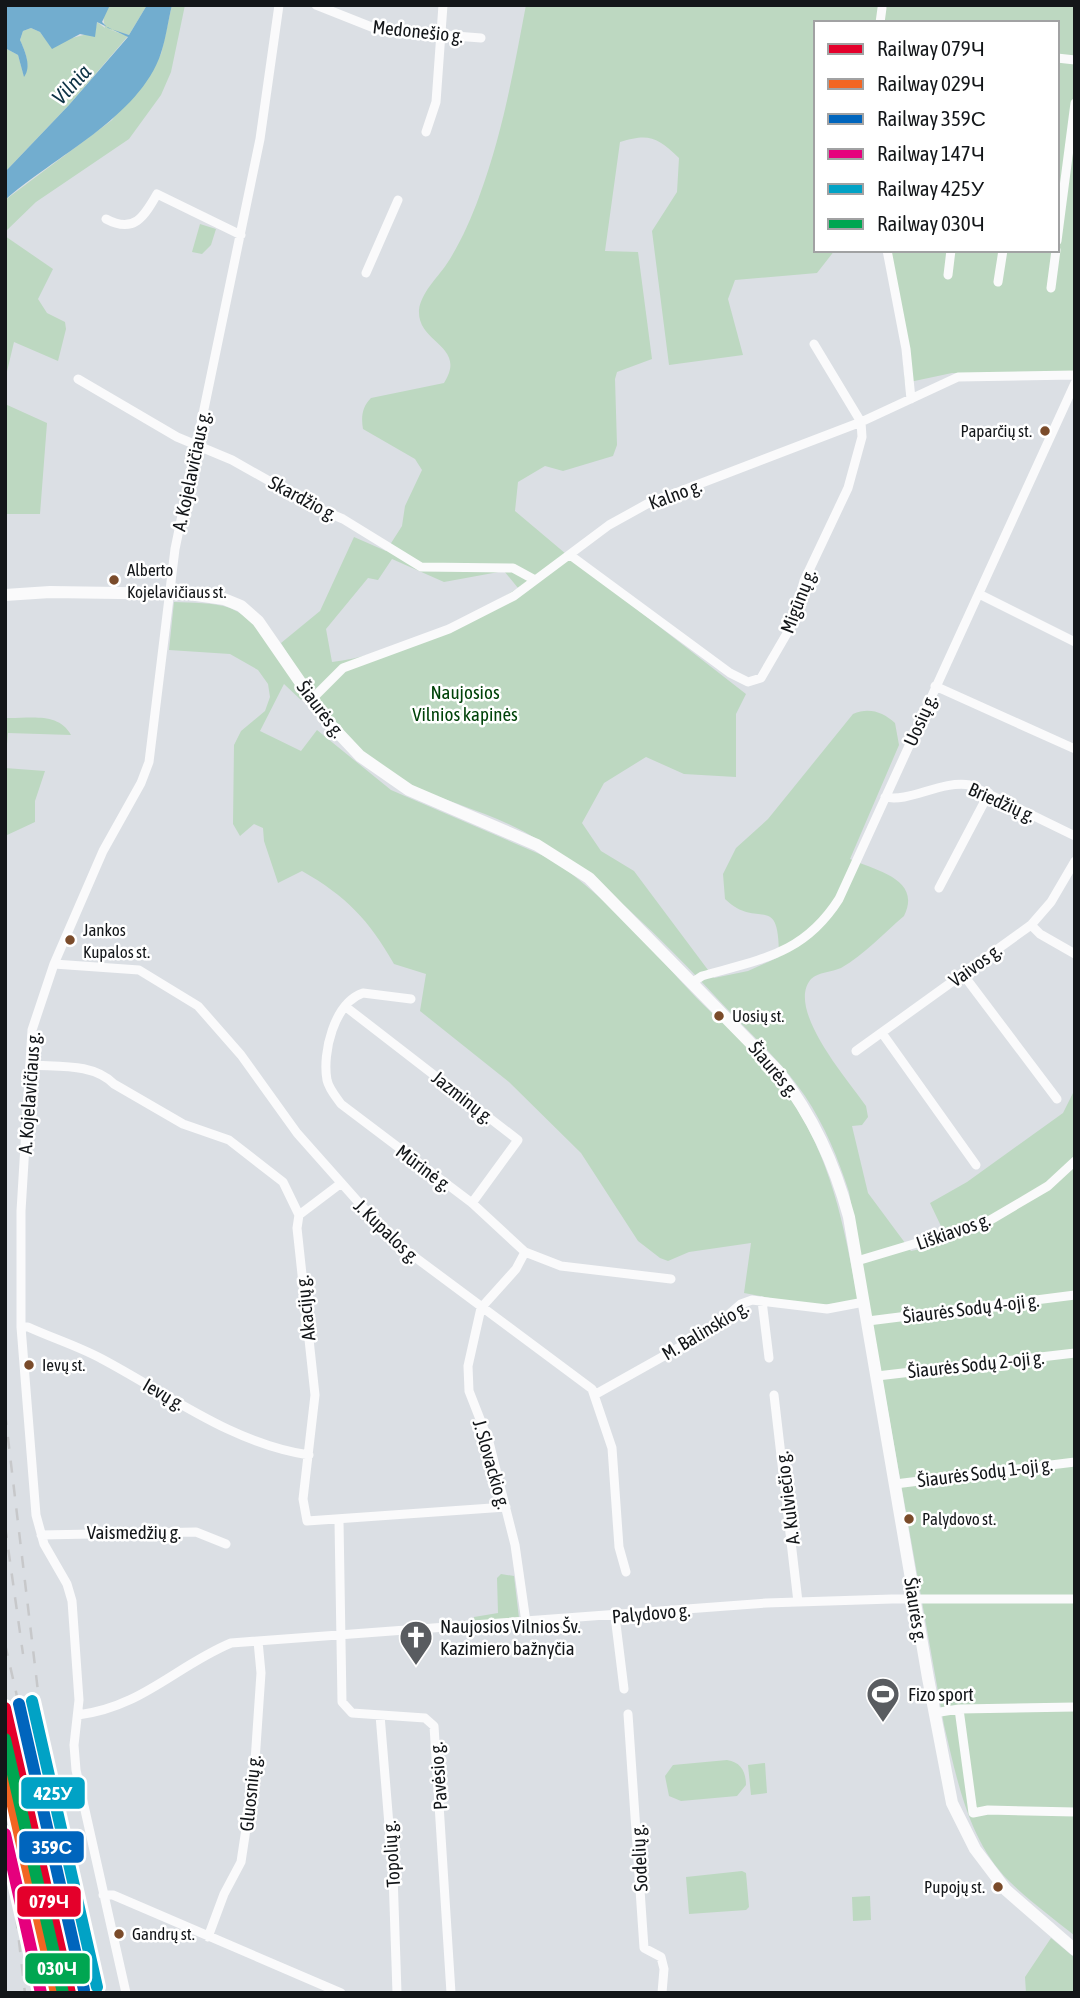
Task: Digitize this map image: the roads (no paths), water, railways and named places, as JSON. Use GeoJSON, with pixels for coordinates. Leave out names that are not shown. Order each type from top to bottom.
{"type":"FeatureCollection","features":[{"type":"Feature","properties":{"kind":"main road","name":"Šiaurės g."},"geometry":{"type":"LineString","coordinates":[[5,595],[50,592],[169,594],[225,599],[250,612],[267,632],[311,700],[340,737],[391,780],[526,839],[589,878],[778,1071],[814,1122],[839,1180],[857,1261],[948,1790],[960,1821],[982,1859],[1006,1890],[1075,1950]]}},
{"type":"Feature","properties":{"kind":"street","name":"A. Kojelavičiaus g."},"geometry":{"type":"LineString","coordinates":[[126,1993],[76,1770],[78,1715],[70,1591],[41,1535],[32,1494],[21,1327],[21,1211],[34,1018],[54,964],[105,846],[146,774],[175,549],[267,100],[279,5]]}},
{"type":"Feature","properties":{"kind":"street","name":"Medonešio g."},"geometry":{"type":"LineString","coordinates":[[316,5],[379,30],[481,38]]}},
{"type":"Feature","properties":{"kind":"street"},"geometry":{"type":"LineString","coordinates":[[426,132],[436,102],[443,5]]}},
{"type":"Feature","properties":{"kind":"street"},"geometry":{"type":"LineString","coordinates":[[880,21],[882,8]]}},
{"type":"Feature","properties":{"kind":"street"},"geometry":{"type":"LineString","coordinates":[[1059,215],[1062,176],[1075,103]]}},
{"type":"Feature","properties":{"kind":"street"},"geometry":{"type":"LineString","coordinates":[[106,219],[120,226],[135,224],[144,218],[157,194],[241,235]]}},
{"type":"Feature","properties":{"kind":"street"},"geometry":{"type":"LineString","coordinates":[[366,273],[398,201]]}},
{"type":"Feature","properties":{"kind":"street"},"geometry":{"type":"LineString","coordinates":[[887,252],[906,349],[911,399]]}},
{"type":"Feature","properties":{"kind":"street"},"geometry":{"type":"LineString","coordinates":[[948,275],[951,252]]}},
{"type":"Feature","properties":{"kind":"street"},"geometry":{"type":"LineString","coordinates":[[998,282],[1003,252]]}},
{"type":"Feature","properties":{"kind":"street"},"geometry":{"type":"LineString","coordinates":[[1051,288],[1056,252]]}},
{"type":"Feature","properties":{"kind":"street"},"geometry":{"type":"LineString","coordinates":[[814,344],[861,422]]}},
{"type":"Feature","properties":{"kind":"street","name":"Kalno g."},"geometry":{"type":"LineString","coordinates":[[311,700],[343,668],[471,620],[514,596],[609,525],[647,504],[861,422],[958,377],[1075,375]]}},
{"type":"Feature","properties":{"kind":"street","name":"Skardžio g."},"geometry":{"type":"LineString","coordinates":[[78,379],[196,446],[232,460],[317,508],[343,519],[421,567],[513,568],[525,572],[535,580]]}},
{"type":"Feature","properties":{"kind":"street","name":"Uosių g."},"geometry":{"type":"LineString","coordinates":[[693,982],[702,976],[788,948],[815,932],[839,899],[1075,383]]}},
{"type":"Feature","properties":{"kind":"street","name":"Migūnų g."},"geometry":{"type":"LineString","coordinates":[[570,555],[730,673],[748,682],[757,681],[765,673],[793,623],[804,581],[848,488],[862,437],[861,422]]}},
{"type":"Feature","properties":{"kind":"street"},"geometry":{"type":"LineString","coordinates":[[979,594],[1075,642]]}},
{"type":"Feature","properties":{"kind":"street"},"geometry":{"type":"LineString","coordinates":[[935,686],[1075,750]]}},
{"type":"Feature","properties":{"kind":"street","name":"Briedžių g."},"geometry":{"type":"LineString","coordinates":[[885,797],[895,798],[952,783],[970,785],[1075,836]]}},
{"type":"Feature","properties":{"kind":"street"},"geometry":{"type":"LineString","coordinates":[[939,888],[989,793]]}},
{"type":"Feature","properties":{"kind":"street","name":"Vaivos g."},"geometry":{"type":"LineString","coordinates":[[856,1051],[1031,925],[1051,902],[1075,861]]}},
{"type":"Feature","properties":{"kind":"street"},"geometry":{"type":"LineString","coordinates":[[1031,925],[1040,934],[1075,954]]}},
{"type":"Feature","properties":{"kind":"street","name":"J. Kupalos g."},"geometry":{"type":"LineString","coordinates":[[54,964],[139,970],[198,1006],[241,1055],[297,1133],[340,1184],[408,1255],[596,1394]]}},
{"type":"Feature","properties":{"kind":"street"},"geometry":{"type":"LineString","coordinates":[[962,973],[1057,1099]]}},
{"type":"Feature","properties":{"kind":"street"},"geometry":{"type":"LineString","coordinates":[[346,1007],[363,993],[411,999]]}},
{"type":"Feature","properties":{"kind":"street","name":"Jazminų g."},"geometry":{"type":"LineString","coordinates":[[346,1007],[518,1140],[472,1203]]}},
{"type":"Feature","properties":{"kind":"street","name":"Mūrinė g."},"geometry":{"type":"LineString","coordinates":[[346,1007],[327,1048],[327,1080],[346,1109],[472,1203],[525,1252],[561,1266],[671,1279]]}},
{"type":"Feature","properties":{"kind":"street"},"geometry":{"type":"LineString","coordinates":[[882,1033],[976,1165]]}},
{"type":"Feature","properties":{"kind":"street","name":"Akacijų g."},"geometry":{"type":"LineString","coordinates":[[31,1065],[97,1071],[183,1124],[229,1140],[283,1182],[299,1215],[297,1228],[315,1395],[303,1499],[306,1520],[312,1523],[506,1507]]}},
{"type":"Feature","properties":{"kind":"street","name":"Liškiavos g."},"geometry":{"type":"LineString","coordinates":[[857,1261],[987,1222],[1048,1186],[1075,1161]]}},
{"type":"Feature","properties":{"kind":"street"},"geometry":{"type":"LineString","coordinates":[[299,1215],[340,1184]]}},
{"type":"Feature","properties":{"kind":"street"},"geometry":{"type":"LineString","coordinates":[[481,1308],[516,1269],[525,1252]]}},
{"type":"Feature","properties":{"kind":"street","name":"Šiaurės Sodų 4-oji g."},"geometry":{"type":"LineString","coordinates":[[867,1321],[1075,1295]]}},
{"type":"Feature","properties":{"kind":"street"},"geometry":{"type":"LineString","coordinates":[[762,1301],[769,1358]]}},
{"type":"Feature","properties":{"kind":"street","name":"M. Balinskio g."},"geometry":{"type":"LineString","coordinates":[[596,1394],[712,1329],[741,1304],[762,1301],[827,1309],[864,1302]]}},
{"type":"Feature","properties":{"kind":"street","name":"J. Slovackio g."},"geometry":{"type":"LineString","coordinates":[[481,1308],[471,1340],[469,1391],[486,1433],[506,1507],[526,1622]]}},
{"type":"Feature","properties":{"kind":"street","name":"Ievų g."},"geometry":{"type":"LineString","coordinates":[[21,1327],[28,1327],[99,1357],[199,1415],[254,1440],[309,1455]]}},
{"type":"Feature","properties":{"kind":"street","name":"Šiaurės Sodų 2-oji g."},"geometry":{"type":"LineString","coordinates":[[877,1376],[1075,1353]]}},
{"type":"Feature","properties":{"kind":"street"},"geometry":{"type":"LineString","coordinates":[[596,1394],[612,1448],[619,1547],[626,1572]]}},
{"type":"Feature","properties":{"kind":"street","name":"A. Kulviečio g."},"geometry":{"type":"LineString","coordinates":[[774,1395],[798,1602]]}},
{"type":"Feature","properties":{"kind":"street","name":"Šiaurės Sodų 1-oji g."},"geometry":{"type":"LineString","coordinates":[[895,1484],[1075,1462]]}},
{"type":"Feature","properties":{"kind":"street","name":"Pavėsio g."},"geometry":{"type":"LineString","coordinates":[[339,1521],[342,1702],[352,1713],[425,1718],[434,1726],[452,1993]]}},
{"type":"Feature","properties":{"kind":"street","name":"Vaismedžių g."},"geometry":{"type":"LineString","coordinates":[[41,1535],[196,1532],[226,1544]]}},
{"type":"Feature","properties":{"kind":"street","name":"Palydovo g."},"geometry":{"type":"LineString","coordinates":[[78,1715],[107,1710],[142,1696],[214,1650],[231,1643],[798,1602],[914,1598],[1075,1599]]}},
{"type":"Feature","properties":{"kind":"street"},"geometry":{"type":"LineString","coordinates":[[615,1616],[624,1689]]}},
{"type":"Feature","properties":{"kind":"street","name":"Gluosnių g."},"geometry":{"type":"LineString","coordinates":[[208,1937],[243,1851],[254,1776],[261,1673],[258,1641]]}},
{"type":"Feature","properties":{"kind":"street"},"geometry":{"type":"LineString","coordinates":[[934,1713],[959,1709],[1075,1707]]}},
{"type":"Feature","properties":{"kind":"street"},"geometry":{"type":"LineString","coordinates":[[959,1709],[973,1814]]}},
{"type":"Feature","properties":{"kind":"street","name":"Sodelių g."},"geometry":{"type":"LineString","coordinates":[[628,1714],[644,1948],[661,1957],[664,1976],[662,1993]]}},
{"type":"Feature","properties":{"kind":"street","name":"Topolių g."},"geometry":{"type":"LineString","coordinates":[[380,1715],[393,1874],[397,1993]]}},
{"type":"Feature","properties":{"kind":"street"},"geometry":{"type":"LineString","coordinates":[[960,1821],[988,1810],[1075,1812]]}},
{"type":"Feature","properties":{"kind":"street"},"geometry":{"type":"LineString","coordinates":[[103,1895],[113,1895],[341,1993]]}},
{"type":"Feature","properties":{"kind":"water"},"geometry":{"type":"Polygon","coordinates":[[[5,5],[110,5],[102,22],[107,27],[97,22],[95,37],[80,34],[52,49],[40,32],[31,28],[23,31],[20,40],[28,64],[24,77],[18,55],[5,48],[5,5]]]}},
{"type":"Feature","properties":{"kind":"water"},"geometry":{"type":"Polygon","coordinates":[[[147,5],[172,5],[161,53],[150,76],[135,97],[93,134],[5,200],[5,172],[69,105],[128,37],[113,30],[129,35],[147,5]]]}},
{"type":"Feature","properties":{"kind":"railway"},"geometry":{"type":"LineString","coordinates":[[5,1413],[46,1759],[97,1993]]}},
{"type":"Feature","properties":{"kind":"railway"},"geometry":{"type":"LineString","coordinates":[[5,1526],[23,1654]]}},
{"type":"Feature","properties":{"kind":"railway"},"geometry":{"type":"LineString","coordinates":[[5,1644],[85,1993]]}},
{"type":"Feature","properties":{"kind":"railway"},"geometry":{"type":"LineString","coordinates":[[17,1764],[27,1829]]}},
{"type":"Feature","properties":{"kind":"railway"},"geometry":{"type":"LineString","coordinates":[[5,1821],[25,1993]]}},
{"type":"Feature","properties":{"kind":"railway"},"geometry":{"type":"LineString","coordinates":[[48,1924],[69,1993]]}},
{"type":"Feature","properties":{"kind":"rail line","name":"425У"},"geometry":{"type":"LineString","coordinates":[[32,1701],[97,1987]]}},
{"type":"Feature","properties":{"kind":"rail line","name":"359С"},"geometry":{"type":"LineString","coordinates":[[19,1704],[84,1990]]}},
{"type":"Feature","properties":{"kind":"rail line","name":"079Ч"},"geometry":{"type":"LineString","coordinates":[[5,1708],[70,1993]]}},
{"type":"Feature","properties":{"kind":"rail line","name":"030Ч"},"geometry":{"type":"LineString","coordinates":[[5,1739],[63,1993]]}},
{"type":"Feature","properties":{"kind":"rail line","name":"029Ч"},"geometry":{"type":"LineString","coordinates":[[5,1771],[56,1993]]}},
{"type":"Feature","properties":{"kind":"rail line","name":"147Ч"},"geometry":{"type":"LineString","coordinates":[[5,1834],[41,1993]]}},
{"type":"Feature","properties":{"kind":"place","name":"Paparčių st."},"geometry":{"type":"Point","coordinates":[1045,431]}},
{"type":"Feature","properties":{"kind":"place","name":"Alberto Kojelavičiaus st."},"geometry":{"type":"Point","coordinates":[114,580]}},
{"type":"Feature","properties":{"kind":"place","name":"Jankos Kupalos st."},"geometry":{"type":"Point","coordinates":[70,940]}},
{"type":"Feature","properties":{"kind":"place","name":"Uosių st."},"geometry":{"type":"Point","coordinates":[719,1016]}},
{"type":"Feature","properties":{"kind":"place","name":"Ievų st."},"geometry":{"type":"Point","coordinates":[29,1365]}},
{"type":"Feature","properties":{"kind":"place","name":"Palydovo st."},"geometry":{"type":"Point","coordinates":[909,1519]}},
{"type":"Feature","properties":{"kind":"place","name":"Naujosios Vilnios Šv. Kazimiero bažnyčia"},"geometry":{"type":"Point","coordinates":[416,1667]}},
{"type":"Feature","properties":{"kind":"place","name":"Fizo sport"},"geometry":{"type":"Point","coordinates":[883,1724]}},
{"type":"Feature","properties":{"kind":"place","name":"Pupojų st."},"geometry":{"type":"Point","coordinates":[998,1887]}},
{"type":"Feature","properties":{"kind":"place","name":"Gandrų st."},"geometry":{"type":"Point","coordinates":[119,1934]}},
{"type":"Feature","properties":{"kind":"water label","name":"Vilnia"},"geometry":{"type":"Point","coordinates":[71,84]}},
{"type":"Feature","properties":{"kind":"park label","name":"Naujosios Vilnios kapinės"},"geometry":{"type":"Point","coordinates":[465,703]}}]}
